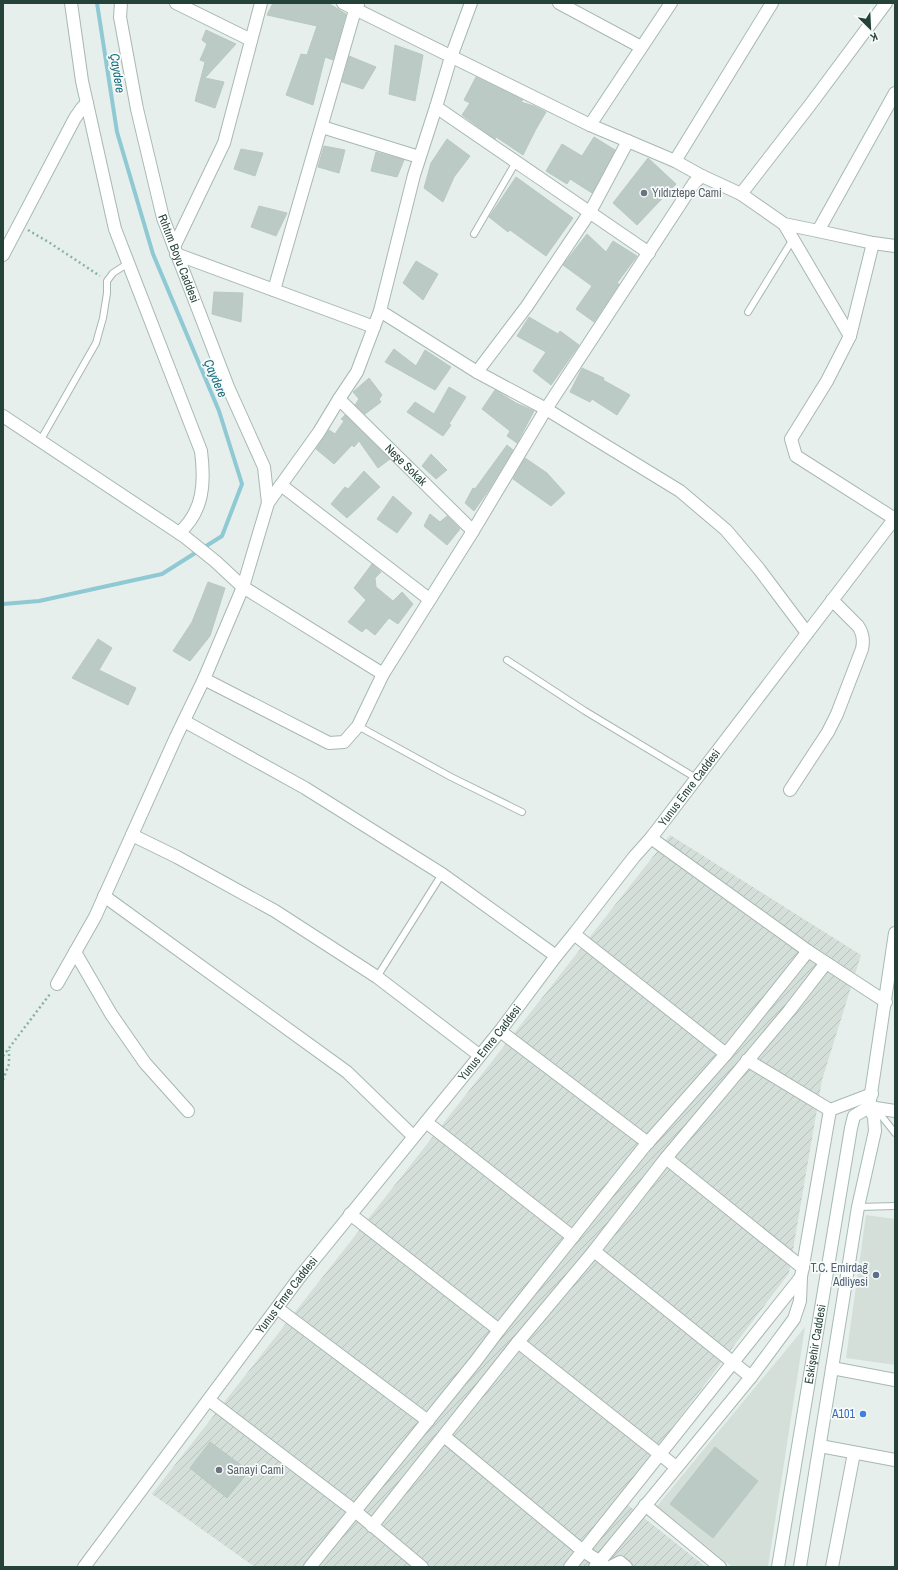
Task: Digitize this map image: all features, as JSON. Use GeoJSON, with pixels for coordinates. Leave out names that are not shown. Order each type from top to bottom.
{"type":"FeatureCollection","features":[{"type":"Feature","properties":{"kind":"street"},"geometry":{"type":"LineString","coordinates":[[71,3],[82,81],[115,229],[201,451],[203,476],[200,501],[195,514],[182,535]]}},
{"type":"Feature","properties":{"kind":"street","name":"Rıhtım Boyu Caddesi"},"geometry":{"type":"LineString","coordinates":[[121,3],[120,16],[137,109],[163,218],[228,387],[264,467],[268,503]]}},
{"type":"Feature","properties":{"kind":"street"},"geometry":{"type":"LineString","coordinates":[[176,3],[251,40]]}},
{"type":"Feature","properties":{"kind":"street"},"geometry":{"type":"LineString","coordinates":[[261,3],[224,143],[175,250],[274,290],[374,327]]}},
{"type":"Feature","properties":{"kind":"street"},"geometry":{"type":"LineString","coordinates":[[343,3],[357,6],[451,57],[590,125],[675,161],[702,176],[741,194],[784,224],[850,336]]}},
{"type":"Feature","properties":{"kind":"street"},"geometry":{"type":"LineString","coordinates":[[57,984],[95,916],[176,737],[204,679],[243,587],[268,503],[319,432],[357,372],[380,311],[419,157],[470,3]]}},
{"type":"Feature","properties":{"kind":"street"},"geometry":{"type":"LineString","coordinates":[[559,3],[641,47]]}},
{"type":"Feature","properties":{"kind":"street"},"geometry":{"type":"LineString","coordinates":[[590,125],[671,3]]}},
{"type":"Feature","properties":{"kind":"street"},"geometry":{"type":"LineString","coordinates":[[675,161],[772,3]]}},
{"type":"Feature","properties":{"kind":"street"},"geometry":{"type":"LineString","coordinates":[[741,194],[886,3]]}},
{"type":"Feature","properties":{"kind":"street"},"geometry":{"type":"LineString","coordinates":[[274,290],[357,6]]}},
{"type":"Feature","properties":{"kind":"street"},"geometry":{"type":"LineString","coordinates":[[818,230],[895,93]]}},
{"type":"Feature","properties":{"kind":"street"},"geometry":{"type":"LineString","coordinates":[[3,255],[76,118],[87,103]]}},
{"type":"Feature","properties":{"kind":"street"},"geometry":{"type":"LineString","coordinates":[[436,108],[648,253]]}},
{"type":"Feature","properties":{"kind":"street"},"geometry":{"type":"LineString","coordinates":[[322,127],[419,157]]}},
{"type":"Feature","properties":{"kind":"street"},"geometry":{"type":"LineString","coordinates":[[477,372],[527,306],[590,212],[628,141]]}},
{"type":"Feature","properties":{"kind":"street"},"geometry":{"type":"LineString","coordinates":[[204,679],[329,743],[344,742],[358,726],[384,674],[429,599],[473,531],[546,409],[694,183],[702,176]]}},
{"type":"Feature","properties":{"kind":"street"},"geometry":{"type":"LineString","coordinates":[[784,224],[818,230],[873,243],[895,246]]}},
{"type":"Feature","properties":{"kind":"street"},"geometry":{"type":"LineString","coordinates":[[873,243],[850,336],[827,381],[791,439],[796,456],[895,518]]}},
{"type":"Feature","properties":{"kind":"street"},"geometry":{"type":"LineString","coordinates":[[380,311],[477,372],[546,409],[680,491],[726,530],[759,569],[807,633]]}},
{"type":"Feature","properties":{"kind":"street","name":"Neşe Sokak"},"geometry":{"type":"LineString","coordinates":[[339,399],[473,531]]}},
{"type":"Feature","properties":{"kind":"street"},"geometry":{"type":"LineString","coordinates":[[3,416],[182,535],[215,561],[243,587],[384,674]]}},
{"type":"Feature","properties":{"kind":"street"},"geometry":{"type":"LineString","coordinates":[[281,485],[429,599]]}},
{"type":"Feature","properties":{"kind":"street","name":"Yunus Emre Caddesi"},"geometry":{"type":"LineString","coordinates":[[84,1567],[277,1308],[350,1214],[500,1031],[556,956],[634,857],[651,838],[895,518]]}},
{"type":"Feature","properties":{"kind":"street"},"geometry":{"type":"LineString","coordinates":[[790,790],[828,732],[837,714],[864,643],[861,630],[832,600]]}},
{"type":"Feature","properties":{"kind":"street"},"geometry":{"type":"LineString","coordinates":[[184,721],[305,788],[442,874],[556,956]]}},
{"type":"Feature","properties":{"kind":"street"},"geometry":{"type":"LineString","coordinates":[[132,835],[177,857],[275,911],[377,977],[479,1055]]}},
{"type":"Feature","properties":{"kind":"street"},"geometry":{"type":"LineString","coordinates":[[651,838],[808,951],[886,1002]]}},
{"type":"Feature","properties":{"kind":"street"},"geometry":{"type":"LineString","coordinates":[[104,896],[347,1072],[413,1136]]}},
{"type":"Feature","properties":{"kind":"street","name":"Eskişehir Caddesi"},"geometry":{"type":"LineString","coordinates":[[800,1567],[858,1207],[875,1131],[874,1117],[870,1107],[895,933]]}},
{"type":"Feature","properties":{"kind":"street"},"geometry":{"type":"LineString","coordinates":[[574,934],[726,1054]]}},
{"type":"Feature","properties":{"kind":"street"},"geometry":{"type":"LineString","coordinates":[[310,1567],[475,1362],[573,1236],[648,1143],[726,1054],[808,951]]}},
{"type":"Feature","properties":{"kind":"street"},"geometry":{"type":"LineString","coordinates":[[75,952],[111,1014],[141,1057],[188,1112]]}},
{"type":"Feature","properties":{"kind":"street"},"geometry":{"type":"LineString","coordinates":[[372,1526],[518,1342],[594,1251],[666,1158],[789,1011],[826,963]]}},
{"type":"Feature","properties":{"kind":"street"},"geometry":{"type":"LineString","coordinates":[[500,1031],[648,1143]]}},
{"type":"Feature","properties":{"kind":"street"},"geometry":{"type":"LineString","coordinates":[[747,1060],[830,1110]]}},
{"type":"Feature","properties":{"kind":"street"},"geometry":{"type":"LineString","coordinates":[[830,1110],[872,1094]]}},
{"type":"Feature","properties":{"kind":"street"},"geometry":{"type":"LineString","coordinates":[[870,1107],[895,1111]]}},
{"type":"Feature","properties":{"kind":"street","name":"Eskişehir Caddesi"},"geometry":{"type":"LineString","coordinates":[[778,1567],[851,1128],[854,1116],[870,1107]]}},
{"type":"Feature","properties":{"kind":"street"},"geometry":{"type":"LineString","coordinates":[[602,1566],[645,1505],[751,1377],[794,1319],[800,1301],[802,1273],[830,1110]]}},
{"type":"Feature","properties":{"kind":"street"},"geometry":{"type":"LineString","coordinates":[[426,1122],[573,1236]]}},
{"type":"Feature","properties":{"kind":"street"},"geometry":{"type":"LineString","coordinates":[[666,1158],[802,1273]]}},
{"type":"Feature","properties":{"kind":"street"},"geometry":{"type":"LineString","coordinates":[[350,1214],[499,1330]]}},
{"type":"Feature","properties":{"kind":"street"},"geometry":{"type":"LineString","coordinates":[[594,1251],[751,1377]]}},
{"type":"Feature","properties":{"kind":"street"},"geometry":{"type":"LineString","coordinates":[[570,1567],[733,1363],[802,1273]]}},
{"type":"Feature","properties":{"kind":"street"},"geometry":{"type":"LineString","coordinates":[[277,1308],[428,1420]]}},
{"type":"Feature","properties":{"kind":"street"},"geometry":{"type":"LineString","coordinates":[[518,1342],[676,1467]]}},
{"type":"Feature","properties":{"kind":"street"},"geometry":{"type":"LineString","coordinates":[[832,1368],[895,1380]]}},
{"type":"Feature","properties":{"kind":"street"},"geometry":{"type":"LineString","coordinates":[[209,1400],[355,1511],[422,1567]]}},
{"type":"Feature","properties":{"kind":"street"},"geometry":{"type":"LineString","coordinates":[[444,1436],[602,1566]]}},
{"type":"Feature","properties":{"kind":"street"},"geometry":{"type":"LineString","coordinates":[[820,1446],[895,1460]]}},
{"type":"Feature","properties":{"kind":"street"},"geometry":{"type":"LineString","coordinates":[[832,1567],[854,1453]]}},
{"type":"Feature","properties":{"kind":"street"},"geometry":{"type":"LineString","coordinates":[[645,1505],[720,1567]]}},
{"type":"Feature","properties":{"kind":"street"},"geometry":{"type":"LineString","coordinates":[[602,1566],[620,1562],[626,1567]]}},
{"type":"Feature","properties":{"kind":"lane"},"geometry":{"type":"LineString","coordinates":[[474,234],[516,162]]}},
{"type":"Feature","properties":{"kind":"lane"},"geometry":{"type":"LineString","coordinates":[[748,312],[793,239]]}},
{"type":"Feature","properties":{"kind":"lane"},"geometry":{"type":"LineString","coordinates":[[40,441],[96,343],[104,318],[107,281],[113,273],[128,264]]}},
{"type":"Feature","properties":{"kind":"lane"},"geometry":{"type":"LineString","coordinates":[[507,660],[585,711],[696,778]]}},
{"type":"Feature","properties":{"kind":"lane"},"geometry":{"type":"LineString","coordinates":[[358,726],[419,760],[522,812]]}},
{"type":"Feature","properties":{"kind":"lane"},"geometry":{"type":"LineString","coordinates":[[377,977],[442,874]]}},
{"type":"Feature","properties":{"kind":"lane"},"geometry":{"type":"LineString","coordinates":[[870,1107],[880,1114],[895,1133]]}},
{"type":"Feature","properties":{"kind":"lane"},"geometry":{"type":"LineString","coordinates":[[858,1207],[895,1206]]}},
{"type":"Feature","properties":{"kind":"path"},"geometry":{"type":"LineString","coordinates":[[18,227],[30,231],[50,243],[107,281]]}},
{"type":"Feature","properties":{"kind":"path"},"geometry":{"type":"LineString","coordinates":[[3,1056],[57,984]]}},
{"type":"Feature","properties":{"kind":"path"},"geometry":{"type":"LineString","coordinates":[[3,1080],[9,1064],[8,1050]]}},
{"type":"Feature","properties":{"kind":"shaded area"},"geometry":{"type":"Polygon","coordinates":[[[670,835],[861,955],[822,1080],[789,1273],[619,1498],[706,1567],[255,1567],[152,1494],[670,835]]]}},
{"type":"Feature","properties":{"kind":"shaded area","name":"T.C. Emirdağ Adliyesi"},"geometry":{"type":"Polygon","coordinates":[[[866,1215],[895,1219],[895,1365],[846,1358],[866,1215]]]}},
{"type":"Feature","properties":{"kind":"shaded area"},"geometry":{"type":"Polygon","coordinates":[[[805,1327],[768,1567],[732,1567],[657,1506],[805,1327]]]}},
{"type":"Feature","properties":{"kind":"building"},"geometry":{"type":"Polygon","coordinates":[[[273,3],[328,3],[346,14],[333,60],[325,57],[313,105],[286,95],[301,54],[307,55],[317,26],[267,15],[273,3]]]}},
{"type":"Feature","properties":{"kind":"building"},"geometry":{"type":"Polygon","coordinates":[[[206,30],[236,44],[205,78],[224,82],[215,108],[195,101],[205,62],[200,60],[207,44],[202,40],[206,30]]]}},
{"type":"Feature","properties":{"kind":"building"},"geometry":{"type":"Polygon","coordinates":[[[395,45],[423,55],[415,101],[389,94],[395,45]]]}},
{"type":"Feature","properties":{"kind":"building"},"geometry":{"type":"Polygon","coordinates":[[[349,56],[376,67],[363,89],[342,82],[349,56]]]}},
{"type":"Feature","properties":{"kind":"building"},"geometry":{"type":"Polygon","coordinates":[[[476,77],[523,100],[521,102],[546,112],[523,155],[496,137],[495,139],[462,115],[470,103],[464,100],[476,77]]]}},
{"type":"Feature","properties":{"kind":"building"},"geometry":{"type":"Polygon","coordinates":[[[594,137],[615,150],[592,193],[570,179],[567,184],[546,171],[562,144],[582,156],[594,137]]]}},
{"type":"Feature","properties":{"kind":"building"},"geometry":{"type":"Polygon","coordinates":[[[447,139],[470,156],[454,177],[443,202],[424,188],[431,163],[447,139]]]}},
{"type":"Feature","properties":{"kind":"building"},"geometry":{"type":"Polygon","coordinates":[[[324,146],[345,150],[339,173],[318,167],[324,146]]]}},
{"type":"Feature","properties":{"kind":"building"},"geometry":{"type":"Polygon","coordinates":[[[241,149],[263,153],[255,176],[234,169],[241,149]]]}},
{"type":"Feature","properties":{"kind":"building"},"geometry":{"type":"Polygon","coordinates":[[[376,152],[404,160],[397,177],[371,171],[376,152]]]}},
{"type":"Feature","properties":{"kind":"building","name":"Yıldıztepe Cami"},"geometry":{"type":"Polygon","coordinates":[[[648,158],[676,184],[637,225],[613,203],[648,158]]]}},
{"type":"Feature","properties":{"kind":"building"},"geometry":{"type":"Polygon","coordinates":[[[516,177],[573,218],[546,256],[510,230],[508,232],[489,217],[516,177]]]}},
{"type":"Feature","properties":{"kind":"building"},"geometry":{"type":"Polygon","coordinates":[[[259,206],[287,213],[276,236],[251,227],[259,206]]]}},
{"type":"Feature","properties":{"kind":"building"},"geometry":{"type":"Polygon","coordinates":[[[587,234],[606,252],[613,241],[637,256],[617,283],[619,284],[594,322],[576,309],[592,286],[563,265],[587,234]]]}},
{"type":"Feature","properties":{"kind":"building"},"geometry":{"type":"Polygon","coordinates":[[[416,261],[438,274],[423,300],[403,283],[416,261]]]}},
{"type":"Feature","properties":{"kind":"building"},"geometry":{"type":"Polygon","coordinates":[[[214,292],[243,293],[241,322],[212,314],[214,292]]]}},
{"type":"Feature","properties":{"kind":"building"},"geometry":{"type":"Polygon","coordinates":[[[529,317],[558,334],[560,331],[579,345],[551,385],[533,371],[546,352],[517,336],[529,317]]]}},
{"type":"Feature","properties":{"kind":"building"},"geometry":{"type":"Polygon","coordinates":[[[394,349],[416,366],[425,350],[451,367],[435,390],[385,362],[394,349]]]}},
{"type":"Feature","properties":{"kind":"building"},"geometry":{"type":"Polygon","coordinates":[[[582,368],[604,378],[603,380],[630,395],[617,415],[592,399],[590,402],[570,392],[582,368]]]}},
{"type":"Feature","properties":{"kind":"building"},"geometry":{"type":"Polygon","coordinates":[[[369,378],[382,395],[379,399],[381,402],[365,414],[355,405],[359,399],[353,392],[369,378]]]}},
{"type":"Feature","properties":{"kind":"building"},"geometry":{"type":"Polygon","coordinates":[[[449,387],[466,397],[449,424],[451,425],[443,436],[407,412],[415,402],[434,414],[449,387]]]}},
{"type":"Feature","properties":{"kind":"building"},"geometry":{"type":"Polygon","coordinates":[[[495,390],[516,403],[534,411],[517,443],[507,436],[510,431],[482,409],[495,390]]]}},
{"type":"Feature","properties":{"kind":"building"},"geometry":{"type":"Polygon","coordinates":[[[345,415],[390,459],[378,468],[359,441],[354,447],[352,445],[334,464],[316,449],[329,430],[335,434],[344,421],[341,419],[345,415]]]}},
{"type":"Feature","properties":{"kind":"building"},"geometry":{"type":"Polygon","coordinates":[[[507,445],[513,450],[474,511],[465,503],[473,488],[475,489],[507,445]]]}},
{"type":"Feature","properties":{"kind":"building"},"geometry":{"type":"Polygon","coordinates":[[[431,454],[447,470],[436,479],[422,466],[431,454]]]}},
{"type":"Feature","properties":{"kind":"building"},"geometry":{"type":"Polygon","coordinates":[[[525,458],[547,473],[565,493],[551,506],[513,479],[525,458]]]}},
{"type":"Feature","properties":{"kind":"building"},"geometry":{"type":"Polygon","coordinates":[[[364,471],[380,487],[347,518],[331,504],[345,487],[348,489],[364,471]]]}},
{"type":"Feature","properties":{"kind":"building"},"geometry":{"type":"Polygon","coordinates":[[[393,496],[412,513],[397,533],[377,519],[393,496]]]}},
{"type":"Feature","properties":{"kind":"building"},"geometry":{"type":"Polygon","coordinates":[[[430,514],[440,522],[447,516],[460,529],[447,545],[424,526],[430,514]]]}},
{"type":"Feature","properties":{"kind":"building"},"geometry":{"type":"Polygon","coordinates":[[[372,564],[381,572],[375,578],[376,587],[393,601],[402,592],[413,604],[398,624],[389,618],[375,635],[366,628],[362,632],[348,622],[366,600],[354,588],[372,564]]]}},
{"type":"Feature","properties":{"kind":"building"},"geometry":{"type":"Polygon","coordinates":[[[208,582],[225,588],[210,636],[190,661],[173,651],[192,622],[208,582]]]}},
{"type":"Feature","properties":{"kind":"building"},"geometry":{"type":"Polygon","coordinates":[[[98,639],[112,648],[99,670],[136,688],[128,705],[72,678],[98,639]]]}},
{"type":"Feature","properties":{"kind":"building","name":"Sanayi Cami"},"geometry":{"type":"Polygon","coordinates":[[[210,1442],[249,1471],[227,1498],[190,1468],[210,1442]]]}},
{"type":"Feature","properties":{"kind":"building"},"geometry":{"type":"Polygon","coordinates":[[[715,1447],[758,1481],[713,1538],[670,1504],[715,1447]]]}},
{"type":"Feature","properties":{"kind":"waterway","name":"Çaydere"},"geometry":{"type":"LineString","coordinates":[[3,604],[39,601],[162,574],[222,536],[242,484],[219,411],[153,254],[117,132],[97,3]]}},
{"type":"Feature","properties":{"kind":"place","name":"Yıldıztepe Cami"},"geometry":{"type":"Point","coordinates":[644,193]}},
{"type":"Feature","properties":{"kind":"place","name":"T.C. Emirdağ Adliyesi"},"geometry":{"type":"Point","coordinates":[876,1275]}},
{"type":"Feature","properties":{"kind":"place","name":"A101"},"geometry":{"type":"Point","coordinates":[863,1414]}},
{"type":"Feature","properties":{"kind":"place","name":"Sanayi Cami"},"geometry":{"type":"Point","coordinates":[219,1470]}}]}
